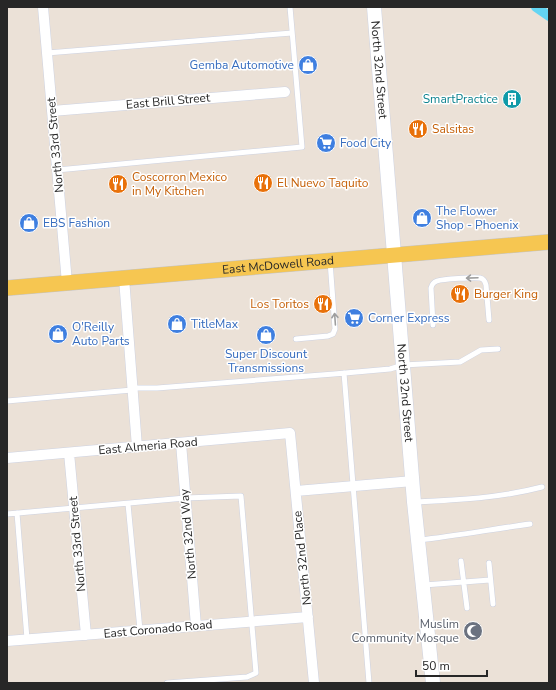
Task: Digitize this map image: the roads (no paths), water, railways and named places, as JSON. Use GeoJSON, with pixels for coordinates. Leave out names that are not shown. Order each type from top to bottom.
{"type":"FeatureCollection","features":[{"type":"Feature","properties":{"kind":"main road","name":"North 32nd Street"},"geometry":{"type":"LineString","coordinates":[[374,7],[414,502],[424,585],[433,683]]}},
{"type":"Feature","properties":{"kind":"main road","name":"East McDowell Road"},"geometry":{"type":"LineString","coordinates":[[7,288],[549,242]]}},
{"type":"Feature","properties":{"kind":"street","name":"North 33rd Street"},"geometry":{"type":"LineString","coordinates":[[43,7],[67,283]]}},
{"type":"Feature","properties":{"kind":"street","name":"East Brill Street"},"geometry":{"type":"LineString","coordinates":[[52,111],[285,92]]}},
{"type":"Feature","properties":{"kind":"street"},"geometry":{"type":"LineString","coordinates":[[124,278],[137,447]]}},
{"type":"Feature","properties":{"kind":"street","name":"East Almeria Road"},"geometry":{"type":"LineString","coordinates":[[7,458],[290,433]]}},
{"type":"Feature","properties":{"kind":"street","name":"North 32nd Place"},"geometry":{"type":"LineString","coordinates":[[290,433],[314,683]]}},
{"type":"Feature","properties":{"kind":"street","name":"North 32nd Way"},"geometry":{"type":"LineString","coordinates":[[180,443],[196,626]]}},
{"type":"Feature","properties":{"kind":"street","name":"North 33rd Street"},"geometry":{"type":"LineString","coordinates":[[69,453],[86,635]]}},
{"type":"Feature","properties":{"kind":"street"},"geometry":{"type":"LineString","coordinates":[[296,490],[413,481]]}},
{"type":"Feature","properties":{"kind":"street","name":"East Coronado Road"},"geometry":{"type":"LineString","coordinates":[[7,641],[308,616]]}},
{"type":"Feature","properties":{"kind":"lane"},"geometry":{"type":"LineString","coordinates":[[57,170],[302,147],[290,7]]}},
{"type":"Feature","properties":{"kind":"lane"},"geometry":{"type":"LineString","coordinates":[[47,53],[292,33]]}},
{"type":"Feature","properties":{"kind":"lane"},"geometry":{"type":"LineString","coordinates":[[296,339],[328,336],[333,334],[336,324],[330,260]]}},
{"type":"Feature","properties":{"kind":"lane"},"geometry":{"type":"LineString","coordinates":[[433,325],[431,288],[432,284],[436,281],[442,280],[481,278],[485,281],[489,320]]}},
{"type":"Feature","properties":{"kind":"lane"},"geometry":{"type":"LineString","coordinates":[[7,401],[132,389],[390,369],[403,365],[460,362],[481,350],[498,349]]}},
{"type":"Feature","properties":{"kind":"lane"},"geometry":{"type":"LineString","coordinates":[[344,373],[369,683]]}},
{"type":"Feature","properties":{"kind":"lane"},"geometry":{"type":"LineString","coordinates":[[414,502],[483,498],[516,494],[542,487]]}},
{"type":"Feature","properties":{"kind":"lane"},"geometry":{"type":"LineString","coordinates":[[7,514],[185,498],[241,496],[244,517],[256,673],[246,677],[167,683]]}},
{"type":"Feature","properties":{"kind":"lane"},"geometry":{"type":"LineString","coordinates":[[128,504],[140,630]]}},
{"type":"Feature","properties":{"kind":"lane"},"geometry":{"type":"LineString","coordinates":[[17,513],[27,639]]}},
{"type":"Feature","properties":{"kind":"lane"},"geometry":{"type":"LineString","coordinates":[[418,540],[453,537],[473,532],[530,524]]}},
{"type":"Feature","properties":{"kind":"lane"},"geometry":{"type":"LineString","coordinates":[[461,561],[467,608]]}},
{"type":"Feature","properties":{"kind":"lane"},"geometry":{"type":"LineString","coordinates":[[489,563],[493,604]]}},
{"type":"Feature","properties":{"kind":"lane"},"geometry":{"type":"LineString","coordinates":[[424,585],[490,580]]}},
{"type":"Feature","properties":{"kind":"waterway"},"geometry":{"type":"LineString","coordinates":[[536,7],[549,16]]}},
{"type":"Feature","properties":{"kind":"place","name":"Gemba Automotive"},"geometry":{"type":"Point","coordinates":[308,65]}},
{"type":"Feature","properties":{"kind":"place","name":"SmartPractice"},"geometry":{"type":"Point","coordinates":[512,99]}},
{"type":"Feature","properties":{"kind":"place","name":"Salsitas"},"geometry":{"type":"Point","coordinates":[418,129]}},
{"type":"Feature","properties":{"kind":"place","name":"Food City"},"geometry":{"type":"Point","coordinates":[326,143]}},
{"type":"Feature","properties":{"kind":"place","name":"El Nuevo Taquito"},"geometry":{"type":"Point","coordinates":[263,183]}},
{"type":"Feature","properties":{"kind":"place","name":"Coscorron Mexico in My Kitchen"},"geometry":{"type":"Point","coordinates":[118,184]}},
{"type":"Feature","properties":{"kind":"place","name":"The Flower Shop - Phoenix"},"geometry":{"type":"Point","coordinates":[422,218]}},
{"type":"Feature","properties":{"kind":"place","name":"EBS Fashion"},"geometry":{"type":"Point","coordinates":[29,223]}},
{"type":"Feature","properties":{"kind":"place","name":"Burger King"},"geometry":{"type":"Point","coordinates":[460,294]}},
{"type":"Feature","properties":{"kind":"place","name":"Los Toritos"},"geometry":{"type":"Point","coordinates":[323,304]}},
{"type":"Feature","properties":{"kind":"place","name":"Corner Express"},"geometry":{"type":"Point","coordinates":[354,318]}},
{"type":"Feature","properties":{"kind":"place","name":"TitleMax"},"geometry":{"type":"Point","coordinates":[177,324]}},
{"type":"Feature","properties":{"kind":"place","name":"O'Reilly Auto Parts"},"geometry":{"type":"Point","coordinates":[58,334]}},
{"type":"Feature","properties":{"kind":"place","name":"Super Discount Transmissions"},"geometry":{"type":"Point","coordinates":[266,335]}},
{"type":"Feature","properties":{"kind":"place","name":"Muslim Community Mosque"},"geometry":{"type":"Point","coordinates":[473,631]}}]}
